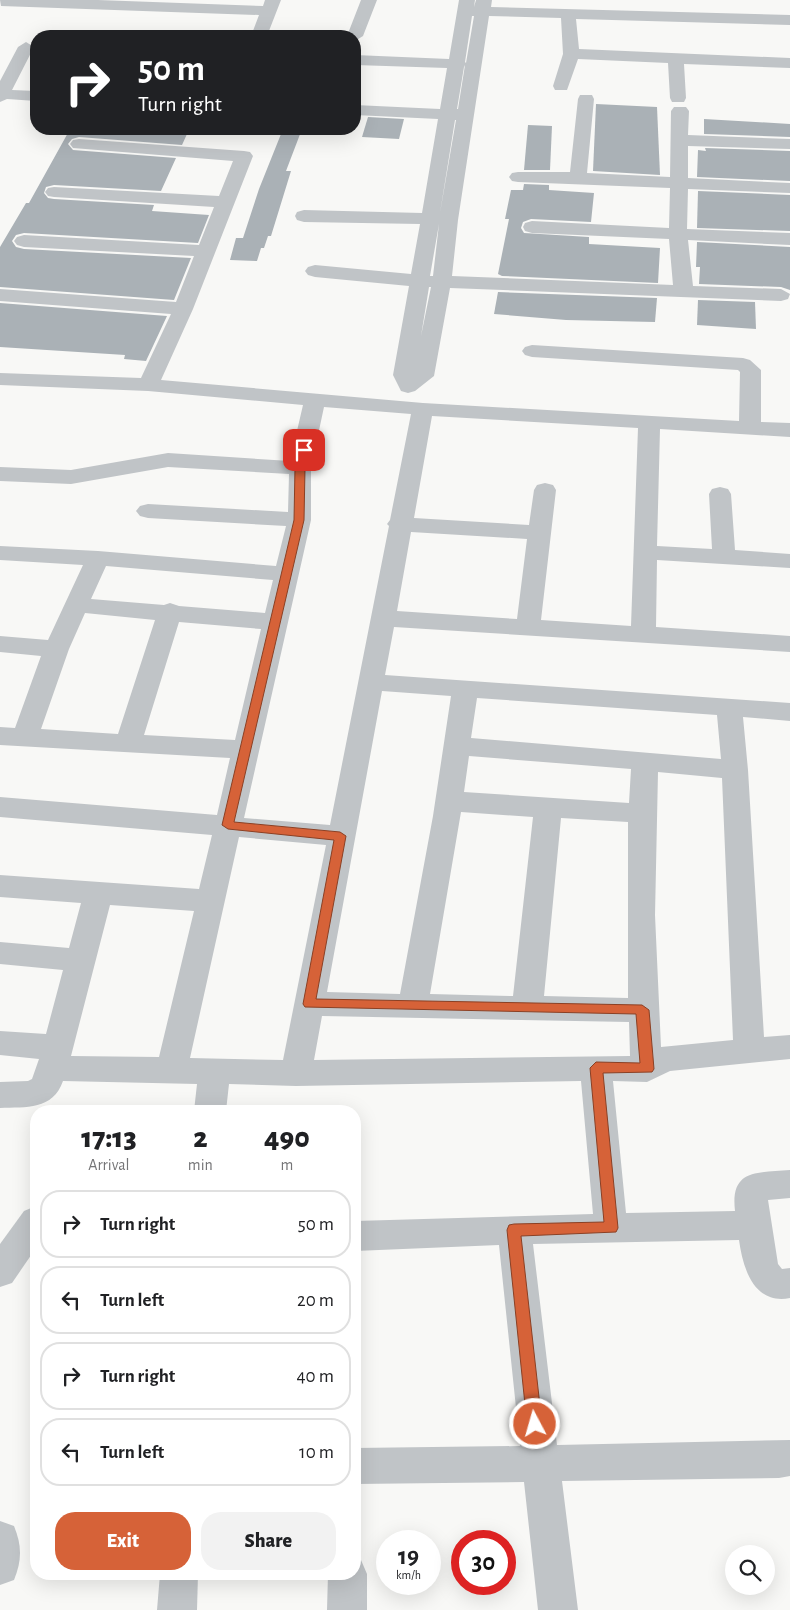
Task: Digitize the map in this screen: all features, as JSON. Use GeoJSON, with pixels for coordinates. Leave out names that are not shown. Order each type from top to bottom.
{"type":"FeatureCollection","features":[{"type":"Feature","properties":{"kind":"street"},"geometry":{"type":"LineString","coordinates":[[357,30],[368,0]]}},
{"type":"Feature","properties":{"kind":"street"},"geometry":{"type":"LineString","coordinates":[[1,2],[271,6],[261,30]]}},
{"type":"Feature","properties":{"kind":"street"},"geometry":{"type":"LineString","coordinates":[[410,401],[424,376],[442,281],[462,68],[475,5],[568,13],[790,20]]}},
{"type":"Feature","properties":{"kind":"street"},"geometry":{"type":"LineString","coordinates":[[561,86],[571,54],[568,13]]}},
{"type":"Feature","properties":{"kind":"street"},"geometry":{"type":"LineString","coordinates":[[23,51],[1,95],[30,96]]}},
{"type":"Feature","properties":{"kind":"street"},"geometry":{"type":"LineString","coordinates":[[571,54],[790,63]]}},
{"type":"Feature","properties":{"kind":"street"},"geometry":{"type":"LineString","coordinates":[[676,59],[679,105],[678,234],[683,290]]}},
{"type":"Feature","properties":{"kind":"street"},"geometry":{"type":"LineString","coordinates":[[361,60],[462,68]]}},
{"type":"Feature","properties":{"kind":"street"},"geometry":{"type":"LineString","coordinates":[[361,67],[462,68]]}},
{"type":"Feature","properties":{"kind":"street"},"geometry":{"type":"LineString","coordinates":[[578,178],[586,99]]}},
{"type":"Feature","properties":{"kind":"street"},"geometry":{"type":"LineString","coordinates":[[361,110],[458,115]]}},
{"type":"Feature","properties":{"kind":"street"},"geometry":{"type":"LineString","coordinates":[[296,1073],[371,682],[399,524],[410,401],[404,375],[419,281],[430,219],[458,115]]}},
{"type":"Feature","properties":{"kind":"street"},"geometry":{"type":"LineString","coordinates":[[678,140],[790,144]]}},
{"type":"Feature","properties":{"kind":"street"},"geometry":{"type":"LineString","coordinates":[[79,144],[244,156],[183,309],[148,385]]}},
{"type":"Feature","properties":{"kind":"street"},"geometry":{"type":"LineString","coordinates":[[518,177],[790,188]]}},
{"type":"Feature","properties":{"kind":"street"},"geometry":{"type":"LineString","coordinates":[[54,192],[226,202]]}},
{"type":"Feature","properties":{"kind":"street"},"geometry":{"type":"LineString","coordinates":[[304,216],[449,220]]}},
{"type":"Feature","properties":{"kind":"street"},"geometry":{"type":"LineString","coordinates":[[532,227],[790,239]]}},
{"type":"Feature","properties":{"kind":"street"},"geometry":{"type":"LineString","coordinates":[[24,241],[207,251]]}},
{"type":"Feature","properties":{"kind":"street"},"geometry":{"type":"LineString","coordinates":[[315,272],[419,281],[781,295]]}},
{"type":"Feature","properties":{"kind":"street"},"geometry":{"type":"LineString","coordinates":[[0,295],[183,309]]}},
{"type":"Feature","properties":{"kind":"street"},"geometry":{"type":"LineString","coordinates":[[532,351],[744,364],[751,370],[750,428]]}},
{"type":"Feature","properties":{"kind":"street"},"geometry":{"type":"LineString","coordinates":[[0,379],[148,385],[315,399],[410,401],[649,423],[790,430]]}},
{"type":"Feature","properties":{"kind":"street"},"geometry":{"type":"LineString","coordinates":[[171,1072],[299,520],[300,468],[315,399]]}},
{"type":"Feature","properties":{"kind":"street"},"geometry":{"type":"LineString","coordinates":[[643,633],[649,423]]}},
{"type":"Feature","properties":{"kind":"street"},"geometry":{"type":"LineString","coordinates":[[0,474],[71,477],[168,460],[300,468]]}},
{"type":"Feature","properties":{"kind":"street"},"geometry":{"type":"LineString","coordinates":[[528,627],[538,533],[545,490]]}},
{"type":"Feature","properties":{"kind":"street"},"geometry":{"type":"LineString","coordinates":[[720,494],[724,557]]}},
{"type":"Feature","properties":{"kind":"street"},"geometry":{"type":"LineString","coordinates":[[148,510],[299,520]]}},
{"type":"Feature","properties":{"kind":"street"},"geometry":{"type":"LineString","coordinates":[[399,524],[538,533]]}},
{"type":"Feature","properties":{"kind":"street"},"geometry":{"type":"LineString","coordinates":[[0,552],[98,558],[286,574]]}},
{"type":"Feature","properties":{"kind":"street"},"geometry":{"type":"LineString","coordinates":[[645,552],[789,561]]}},
{"type":"Feature","properties":{"kind":"street"},"geometry":{"type":"LineString","coordinates":[[98,558],[56,649],[12,737],[245,750]]}},
{"type":"Feature","properties":{"kind":"street"},"geometry":{"type":"LineString","coordinates":[[76,605],[275,622]]}},
{"type":"Feature","properties":{"kind":"street"},"geometry":{"type":"LineString","coordinates":[[128,744],[170,612]]}},
{"type":"Feature","properties":{"kind":"street"},"geometry":{"type":"LineString","coordinates":[[383,618],[643,633],[790,644]]}},
{"type":"Feature","properties":{"kind":"street"},"geometry":{"type":"LineString","coordinates":[[0,644],[56,649]]}},
{"type":"Feature","properties":{"kind":"street"},"geometry":{"type":"LineString","coordinates":[[371,682],[790,712]]}},
{"type":"Feature","properties":{"kind":"street"},"geometry":{"type":"LineString","coordinates":[[413,1006],[449,801],[465,688]]}},
{"type":"Feature","properties":{"kind":"street"},"geometry":{"type":"LineString","coordinates":[[728,708],[735,770],[749,1050]]}},
{"type":"Feature","properties":{"kind":"street"},"geometry":{"type":"LineString","coordinates":[[457,746],[735,770]]}},
{"type":"Feature","properties":{"kind":"street"},"geometry":{"type":"LineString","coordinates":[[645,762],[642,813],[642,1010],[647,1069]]}},
{"type":"Feature","properties":{"kind":"street"},"geometry":{"type":"LineString","coordinates":[[449,801],[642,813]]}},
{"type":"Feature","properties":{"kind":"street"},"geometry":{"type":"LineString","coordinates":[[0,807],[340,836]]}},
{"type":"Feature","properties":{"kind":"street"},"geometry":{"type":"LineString","coordinates":[[527,1009],[548,808]]}},
{"type":"Feature","properties":{"kind":"street"},"geometry":{"type":"LineString","coordinates":[[0,886],[211,901]]}},
{"type":"Feature","properties":{"kind":"street"},"geometry":{"type":"LineString","coordinates":[[0,1095],[32,1094],[45,1087],[56,1058],[98,894]]}},
{"type":"Feature","properties":{"kind":"street"},"geometry":{"type":"LineString","coordinates":[[0,953],[81,960]]}},
{"type":"Feature","properties":{"kind":"street"},"geometry":{"type":"LineString","coordinates":[[309,1004],[642,1010]]}},
{"type":"Feature","properties":{"kind":"street"},"geometry":{"type":"LineString","coordinates":[[0,1043],[56,1058],[171,1072],[214,1073],[647,1069],[664,1059],[790,1047]]}},
{"type":"Feature","properties":{"kind":"street"},"geometry":{"type":"LineString","coordinates":[[596,1068],[611,1228]]}},
{"type":"Feature","properties":{"kind":"street"},"geometry":{"type":"LineString","coordinates":[[211,1105],[214,1073]]}},
{"type":"Feature","properties":{"kind":"street"},"geometry":{"type":"LineString","coordinates":[[790,1184],[756,1187],[750,1194],[754,1225],[766,1278],[776,1284],[790,1283]]}},
{"type":"Feature","properties":{"kind":"street"},"geometry":{"type":"LineString","coordinates":[[361,1236],[514,1230],[754,1225]]}},
{"type":"Feature","properties":{"kind":"street"},"geometry":{"type":"LineString","coordinates":[[0,1272],[30,1230]]}},
{"type":"Feature","properties":{"kind":"street"},"geometry":{"type":"LineString","coordinates":[[514,1230],[539,1463],[558,1610]]}},
{"type":"Feature","properties":{"kind":"street"},"geometry":{"type":"LineString","coordinates":[[361,1466],[779,1460],[790,1458]]}},
{"type":"Feature","properties":{"kind":"street"},"geometry":{"type":"LineString","coordinates":[[0,1540],[2,1551],[0,1566]]}},
{"type":"Feature","properties":{"kind":"street"},"geometry":{"type":"LineString","coordinates":[[177,1610],[179,1580]]}},
{"type":"Feature","properties":{"kind":"street"},"geometry":{"type":"LineString","coordinates":[[347,1580],[347,1610]]}},
{"type":"Feature","properties":{"kind":"building"},"geometry":{"type":"Polygon","coordinates":[[[596,104],[657,107],[660,175],[593,171],[596,104]]]}},
{"type":"Feature","properties":{"kind":"building"},"geometry":{"type":"Polygon","coordinates":[[[368,117],[404,119],[399,139],[362,137],[368,117]]]}},
{"type":"Feature","properties":{"kind":"building"},"geometry":{"type":"Polygon","coordinates":[[[704,119],[790,124],[790,137],[704,134],[704,119]]]}},
{"type":"Feature","properties":{"kind":"building"},"geometry":{"type":"Polygon","coordinates":[[[528,125],[552,126],[550,170],[524,170],[528,125]]]}},
{"type":"Feature","properties":{"kind":"building"},"geometry":{"type":"Polygon","coordinates":[[[67,135],[187,135],[182,145],[79,137],[72,139],[68,144],[73,150],[176,158],[161,191],[54,185],[46,187],[44,193],[48,198],[54,199],[154,205],[152,211],[209,215],[198,243],[24,233],[16,235],[12,241],[16,247],[24,249],[191,258],[174,300],[0,287],[0,247],[26,203],[29,203],[67,135]]]}},
{"type":"Feature","properties":{"kind":"building"},"geometry":{"type":"Polygon","coordinates":[[[281,135],[300,135],[286,171],[291,171],[271,236],[268,236],[264,248],[261,248],[257,261],[230,260],[236,238],[243,238],[259,189],[281,135]]]}},
{"type":"Feature","properties":{"kind":"building"},"geometry":{"type":"Polygon","coordinates":[[[705,148],[790,151],[790,181],[697,177],[698,150],[706,151],[705,148]]]}},
{"type":"Feature","properties":{"kind":"building"},"geometry":{"type":"Polygon","coordinates":[[[524,184],[549,185],[549,190],[594,193],[591,222],[531,219],[523,222],[521,228],[524,233],[589,237],[589,244],[660,248],[658,283],[502,276],[498,274],[509,219],[505,219],[511,190],[523,190],[524,184]]]}},
{"type":"Feature","properties":{"kind":"building"},"geometry":{"type":"Polygon","coordinates":[[[698,191],[790,195],[790,231],[697,228],[698,191]]]}},
{"type":"Feature","properties":{"kind":"building"},"geometry":{"type":"Polygon","coordinates":[[[697,242],[790,247],[790,290],[781,287],[699,284],[700,267],[696,267],[697,242]]]}},
{"type":"Feature","properties":{"kind":"building"},"geometry":{"type":"Polygon","coordinates":[[[498,292],[657,298],[655,322],[566,320],[494,314],[498,292]]]}},
{"type":"Feature","properties":{"kind":"building"},"geometry":{"type":"Polygon","coordinates":[[[698,300],[755,302],[756,329],[697,325],[698,300]]]}},
{"type":"Feature","properties":{"kind":"building"},"geometry":{"type":"Polygon","coordinates":[[[0,303],[167,316],[146,361],[124,359],[125,355],[0,347],[0,303]]]}},
{"type":"Feature","properties":{"kind":"route"},"geometry":{"type":"LineString","coordinates":[[304,450],[300,468],[299,520],[228,825],[340,836],[309,1004],[642,1010],[647,1069],[596,1068],[611,1228],[514,1230],[535,1424]]}}]}
